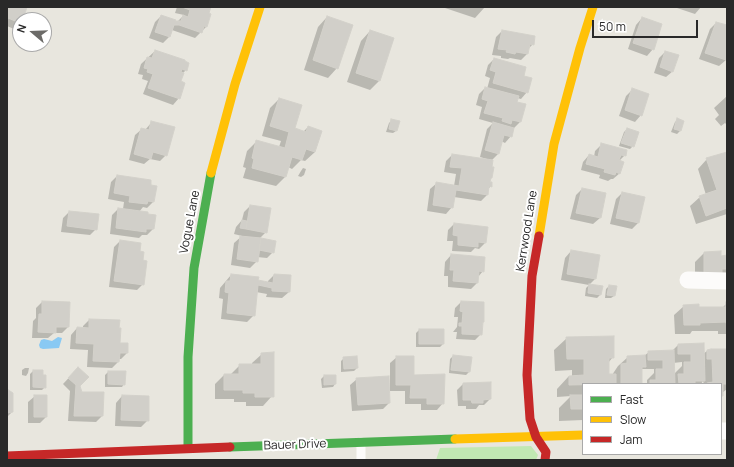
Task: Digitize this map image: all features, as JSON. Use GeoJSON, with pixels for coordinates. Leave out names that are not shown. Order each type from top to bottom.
{"type":"FeatureCollection","features":[{"type":"Feature","properties":{"kind":"street","name":"Vogue Lane"},"geometry":{"type":"LineString","coordinates":[[188,448],[188,357],[194,268],[212,174],[235,84],[260,7]]}},
{"type":"Feature","properties":{"kind":"street","name":"Kerrwood Lane"},"geometry":{"type":"LineString","coordinates":[[545,460],[546,452],[536,437],[530,419],[527,375],[532,276],[554,144],[580,48],[593,7]]}},
{"type":"Feature","properties":{"kind":"street"},"geometry":{"type":"LineString","coordinates":[[688,280],[727,280]]}},
{"type":"Feature","properties":{"kind":"street","name":"Bauer Drive"},"geometry":{"type":"LineString","coordinates":[[7,456],[133,455],[188,448],[582,435]]}},
{"type":"Feature","properties":{"kind":"lane"},"geometry":{"type":"LineString","coordinates":[[361,442],[361,460]]}},
{"type":"Feature","properties":{"kind":"green space"},"geometry":{"type":"Polygon","coordinates":[[[531,446],[538,455],[536,460],[436,460],[440,448],[531,446]]]}},
{"type":"Feature","properties":{"kind":"water"},"geometry":{"type":"Polygon","coordinates":[[[58,337],[62,338],[59,348],[40,348],[39,345],[41,340],[44,339],[52,341],[58,337]]]}},
{"type":"Feature","properties":{"kind":"building"},"geometry":{"type":"Polygon","coordinates":[[[7,7],[27,7],[25,12],[12,12],[12,20],[8,18],[7,22],[7,7]]]}},
{"type":"Feature","properties":{"kind":"building"},"geometry":{"type":"Polygon","coordinates":[[[182,7],[211,7],[209,13],[211,14],[207,27],[204,26],[202,33],[179,25],[174,25],[170,37],[155,32],[161,15],[176,20],[175,21],[181,21],[183,15],[188,17],[190,10],[182,7]]]}},
{"type":"Feature","properties":{"kind":"building"},"geometry":{"type":"Polygon","coordinates":[[[327,16],[353,25],[338,69],[313,60],[327,16]]]}},
{"type":"Feature","properties":{"kind":"building"},"geometry":{"type":"Polygon","coordinates":[[[642,17],[662,24],[654,50],[633,43],[642,17]]]}},
{"type":"Feature","properties":{"kind":"building"},"geometry":{"type":"Polygon","coordinates":[[[716,22],[727,25],[726,60],[705,53],[716,22]]]}},
{"type":"Feature","properties":{"kind":"building"},"geometry":{"type":"Polygon","coordinates":[[[370,30],[394,38],[380,81],[356,73],[370,30]]]}},
{"type":"Feature","properties":{"kind":"building"},"geometry":{"type":"Polygon","coordinates":[[[502,30],[535,36],[534,45],[530,44],[528,54],[516,52],[515,54],[506,52],[507,50],[498,49],[502,30]]]}},
{"type":"Feature","properties":{"kind":"building"},"geometry":{"type":"Polygon","coordinates":[[[155,50],[185,60],[189,63],[187,71],[182,69],[181,72],[184,73],[181,81],[185,83],[180,99],[148,88],[153,74],[147,72],[148,69],[144,68],[147,57],[152,58],[155,50]]]}},
{"type":"Feature","properties":{"kind":"building"},"geometry":{"type":"Polygon","coordinates":[[[665,51],[679,55],[673,72],[660,67],[665,51]]]}},
{"type":"Feature","properties":{"kind":"building"},"geometry":{"type":"Polygon","coordinates":[[[494,58],[526,67],[524,76],[532,78],[528,93],[493,83],[496,72],[490,70],[494,58]]]}},
{"type":"Feature","properties":{"kind":"building"},"geometry":{"type":"Polygon","coordinates":[[[485,87],[519,96],[517,102],[526,104],[521,122],[512,120],[511,124],[502,121],[503,118],[484,113],[488,101],[482,99],[485,87]]]}},
{"type":"Feature","properties":{"kind":"building"},"geometry":{"type":"Polygon","coordinates":[[[632,88],[649,94],[642,116],[625,110],[632,88]]]}},
{"type":"Feature","properties":{"kind":"building"},"geometry":{"type":"Polygon","coordinates":[[[279,98],[302,105],[295,128],[306,132],[308,126],[322,131],[315,152],[306,149],[302,160],[292,157],[286,177],[252,168],[254,159],[252,158],[256,140],[285,148],[289,132],[270,126],[279,98]]]}},
{"type":"Feature","properties":{"kind":"building"},"geometry":{"type":"Polygon","coordinates":[[[677,118],[684,121],[681,131],[674,129],[677,118]]]}},
{"type":"Feature","properties":{"kind":"building"},"geometry":{"type":"Polygon","coordinates":[[[391,119],[400,121],[397,131],[389,129],[391,119]]]}},
{"type":"Feature","properties":{"kind":"building"},"geometry":{"type":"Polygon","coordinates":[[[151,121],[175,127],[167,156],[153,152],[151,159],[134,154],[141,128],[149,130],[151,121]]]}},
{"type":"Feature","properties":{"kind":"building"},"geometry":{"type":"Polygon","coordinates":[[[493,122],[514,128],[512,137],[504,135],[499,154],[485,150],[493,122]]]}},
{"type":"Feature","properties":{"kind":"building"},"geometry":{"type":"Polygon","coordinates":[[[627,128],[639,132],[634,147],[621,143],[627,128]]]}},
{"type":"Feature","properties":{"kind":"building"},"geometry":{"type":"Polygon","coordinates":[[[601,143],[627,150],[626,156],[621,155],[619,160],[624,162],[620,174],[616,172],[615,175],[604,172],[605,169],[586,164],[589,154],[598,157],[601,143]]]}},
{"type":"Feature","properties":{"kind":"building"},"geometry":{"type":"Polygon","coordinates":[[[727,152],[727,208],[706,216],[699,196],[717,190],[706,158],[727,152]]]}},
{"type":"Feature","properties":{"kind":"building"},"geometry":{"type":"Polygon","coordinates":[[[452,154],[493,160],[492,167],[494,167],[490,182],[492,182],[492,187],[489,186],[488,195],[456,190],[453,208],[433,205],[436,182],[459,186],[462,168],[450,167],[452,154]]]}},
{"type":"Feature","properties":{"kind":"building"},"geometry":{"type":"Polygon","coordinates":[[[117,175],[151,180],[151,185],[157,186],[154,202],[148,201],[147,204],[129,202],[130,196],[114,193],[117,175]]]}},
{"type":"Feature","properties":{"kind":"building"},"geometry":{"type":"Polygon","coordinates":[[[582,188],[606,193],[601,218],[576,213],[582,188]]]}},
{"type":"Feature","properties":{"kind":"building"},"geometry":{"type":"Polygon","coordinates":[[[622,192],[645,197],[639,223],[616,218],[622,192]]]}},
{"type":"Feature","properties":{"kind":"building"},"geometry":{"type":"Polygon","coordinates":[[[250,205],[271,208],[267,233],[246,229],[250,205]]]}},
{"type":"Feature","properties":{"kind":"building"},"geometry":{"type":"Polygon","coordinates":[[[118,208],[148,212],[148,214],[156,215],[154,229],[146,229],[146,232],[116,228],[118,208]]]}},
{"type":"Feature","properties":{"kind":"building"},"geometry":{"type":"Polygon","coordinates":[[[69,211],[99,214],[97,230],[67,226],[69,211]]]}},
{"type":"Feature","properties":{"kind":"building"},"geometry":{"type":"Polygon","coordinates":[[[242,220],[247,221],[246,229],[240,228],[242,220]]]}},
{"type":"Feature","properties":{"kind":"building"},"geometry":{"type":"Polygon","coordinates":[[[454,223],[488,227],[486,243],[478,242],[478,247],[458,245],[458,236],[453,235],[454,223]]]}},
{"type":"Feature","properties":{"kind":"building"},"geometry":{"type":"Polygon","coordinates":[[[240,236],[261,238],[258,262],[237,259],[240,236]]]}},
{"type":"Feature","properties":{"kind":"building"},"geometry":{"type":"Polygon","coordinates":[[[261,238],[276,241],[274,253],[259,250],[261,238]]]}},
{"type":"Feature","properties":{"kind":"building"},"geometry":{"type":"Polygon","coordinates":[[[120,240],[141,243],[140,251],[144,252],[143,260],[147,261],[144,285],[114,281],[120,240]]]}},
{"type":"Feature","properties":{"kind":"building"},"geometry":{"type":"Polygon","coordinates":[[[571,250],[600,255],[596,279],[567,274],[571,250]]]}},
{"type":"Feature","properties":{"kind":"building"},"geometry":{"type":"Polygon","coordinates":[[[721,251],[721,256],[727,255],[727,269],[722,269],[722,274],[704,275],[704,252],[721,251]]]}},
{"type":"Feature","properties":{"kind":"building"},"geometry":{"type":"Polygon","coordinates":[[[451,254],[485,257],[484,272],[479,271],[478,283],[453,281],[454,270],[450,270],[451,254]]]}},
{"type":"Feature","properties":{"kind":"building"},"geometry":{"type":"Polygon","coordinates":[[[231,274],[259,277],[258,280],[273,283],[274,274],[291,275],[290,292],[272,291],[272,288],[258,285],[255,316],[227,313],[229,293],[225,292],[226,281],[230,281],[231,274]]]}},
{"type":"Feature","properties":{"kind":"building"},"geometry":{"type":"Polygon","coordinates":[[[589,284],[603,286],[601,295],[588,293],[589,284]]]}},
{"type":"Feature","properties":{"kind":"building"},"geometry":{"type":"Polygon","coordinates":[[[609,285],[617,286],[615,296],[607,295],[609,285]]]}},
{"type":"Feature","properties":{"kind":"building"},"geometry":{"type":"Polygon","coordinates":[[[42,301],[70,302],[69,327],[56,327],[56,333],[38,332],[39,314],[42,314],[42,301]]]}},
{"type":"Feature","properties":{"kind":"building"},"geometry":{"type":"Polygon","coordinates":[[[461,301],[484,302],[484,322],[482,335],[462,334],[462,326],[459,326],[459,323],[462,323],[463,312],[460,311],[461,301]]]}},
{"type":"Feature","properties":{"kind":"building"},"geometry":{"type":"Polygon","coordinates":[[[726,302],[727,326],[726,322],[684,325],[683,305],[699,304],[699,307],[726,307],[726,302]]]}},
{"type":"Feature","properties":{"kind":"building"},"geometry":{"type":"Polygon","coordinates":[[[89,319],[120,320],[120,343],[128,343],[128,353],[120,353],[119,362],[93,361],[94,344],[76,343],[77,327],[89,328],[89,319]]]}},
{"type":"Feature","properties":{"kind":"building"},"geometry":{"type":"Polygon","coordinates":[[[419,329],[444,329],[444,344],[419,344],[419,329]]]}},
{"type":"Feature","properties":{"kind":"building"},"geometry":{"type":"Polygon","coordinates":[[[614,336],[614,358],[609,358],[609,374],[616,374],[616,383],[582,383],[582,385],[569,385],[569,376],[584,375],[584,359],[567,359],[566,337],[614,336]]]}},
{"type":"Feature","properties":{"kind":"building"},"geometry":{"type":"Polygon","coordinates":[[[704,343],[705,381],[695,381],[695,383],[679,383],[678,374],[684,374],[684,362],[691,362],[691,354],[678,354],[678,344],[704,343]]]}},
{"type":"Feature","properties":{"kind":"building"},"geometry":{"type":"Polygon","coordinates":[[[727,349],[727,384],[723,384],[723,396],[722,383],[707,383],[713,382],[712,359],[707,359],[707,350],[727,349]]]}},
{"type":"Feature","properties":{"kind":"building"},"geometry":{"type":"Polygon","coordinates":[[[674,350],[675,383],[650,383],[650,380],[656,380],[656,369],[663,369],[663,360],[648,360],[648,351],[674,350]]]}},
{"type":"Feature","properties":{"kind":"building"},"geometry":{"type":"Polygon","coordinates":[[[274,352],[274,397],[255,397],[255,393],[243,393],[243,390],[224,390],[224,374],[239,374],[239,364],[261,364],[261,353],[274,352]]]}},
{"type":"Feature","properties":{"kind":"building"},"geometry":{"type":"Polygon","coordinates":[[[453,355],[472,357],[470,372],[451,370],[453,355]]]}},
{"type":"Feature","properties":{"kind":"building"},"geometry":{"type":"Polygon","coordinates":[[[645,355],[646,367],[642,367],[642,383],[621,383],[621,364],[627,363],[627,356],[645,355]]]}},
{"type":"Feature","properties":{"kind":"building"},"geometry":{"type":"Polygon","coordinates":[[[357,356],[358,368],[344,369],[343,357],[357,356]]]}},
{"type":"Feature","properties":{"kind":"building"},"geometry":{"type":"Polygon","coordinates":[[[396,356],[414,356],[414,375],[445,374],[444,404],[427,404],[427,398],[410,398],[411,385],[396,385],[396,356]]]}},
{"type":"Feature","properties":{"kind":"building"},"geometry":{"type":"Polygon","coordinates":[[[78,367],[89,377],[80,386],[82,392],[104,392],[103,416],[74,416],[76,385],[68,378],[78,367]]]}},
{"type":"Feature","properties":{"kind":"building"},"geometry":{"type":"Polygon","coordinates":[[[33,370],[43,370],[43,375],[46,375],[46,388],[33,387],[33,370]]]}},
{"type":"Feature","properties":{"kind":"building"},"geometry":{"type":"Polygon","coordinates":[[[108,371],[126,371],[125,385],[108,384],[108,371]]]}},
{"type":"Feature","properties":{"kind":"building"},"geometry":{"type":"Polygon","coordinates":[[[324,375],[336,375],[336,384],[324,385],[324,375]]]}},
{"type":"Feature","properties":{"kind":"building"},"geometry":{"type":"Polygon","coordinates":[[[389,376],[390,403],[358,405],[356,378],[389,376]]]}},
{"type":"Feature","properties":{"kind":"building"},"geometry":{"type":"Polygon","coordinates":[[[491,382],[491,399],[483,400],[483,403],[472,403],[471,400],[463,400],[463,383],[491,382]]]}},
{"type":"Feature","properties":{"kind":"building"},"geometry":{"type":"Polygon","coordinates":[[[7,389],[13,393],[13,412],[7,413],[7,389]]]}},
{"type":"Feature","properties":{"kind":"building"},"geometry":{"type":"Polygon","coordinates":[[[34,395],[47,395],[47,417],[34,417],[34,395]]]}},
{"type":"Feature","properties":{"kind":"building"},"geometry":{"type":"Polygon","coordinates":[[[122,395],[149,396],[149,421],[121,420],[122,395]]]}},
{"type":"Feature","properties":{"kind":"building"},"geometry":{"type":"Polygon","coordinates":[[[570,395],[582,395],[582,409],[571,409],[570,395]]]}},
{"type":"Feature","properties":{"kind":"traffic: fast"},"geometry":{"type":"LineString","coordinates":[[188,448],[188,357],[194,268],[211,173]]}},
{"type":"Feature","properties":{"kind":"traffic: fast"},"geometry":{"type":"LineString","coordinates":[[230,447],[455,439]]}},
{"type":"Feature","properties":{"kind":"traffic: slow"},"geometry":{"type":"LineString","coordinates":[[211,173],[235,84],[260,7]]}},
{"type":"Feature","properties":{"kind":"traffic: slow"},"geometry":{"type":"LineString","coordinates":[[539,236],[554,144],[580,48],[593,7]]}},
{"type":"Feature","properties":{"kind":"traffic: slow"},"geometry":{"type":"LineString","coordinates":[[455,439],[582,435]]}},
{"type":"Feature","properties":{"kind":"traffic: jam"},"geometry":{"type":"LineString","coordinates":[[539,236],[532,276],[527,375],[530,419],[536,437],[546,452],[545,460]]}},
{"type":"Feature","properties":{"kind":"traffic: jam"},"geometry":{"type":"LineString","coordinates":[[7,456],[230,447]]}}]}
